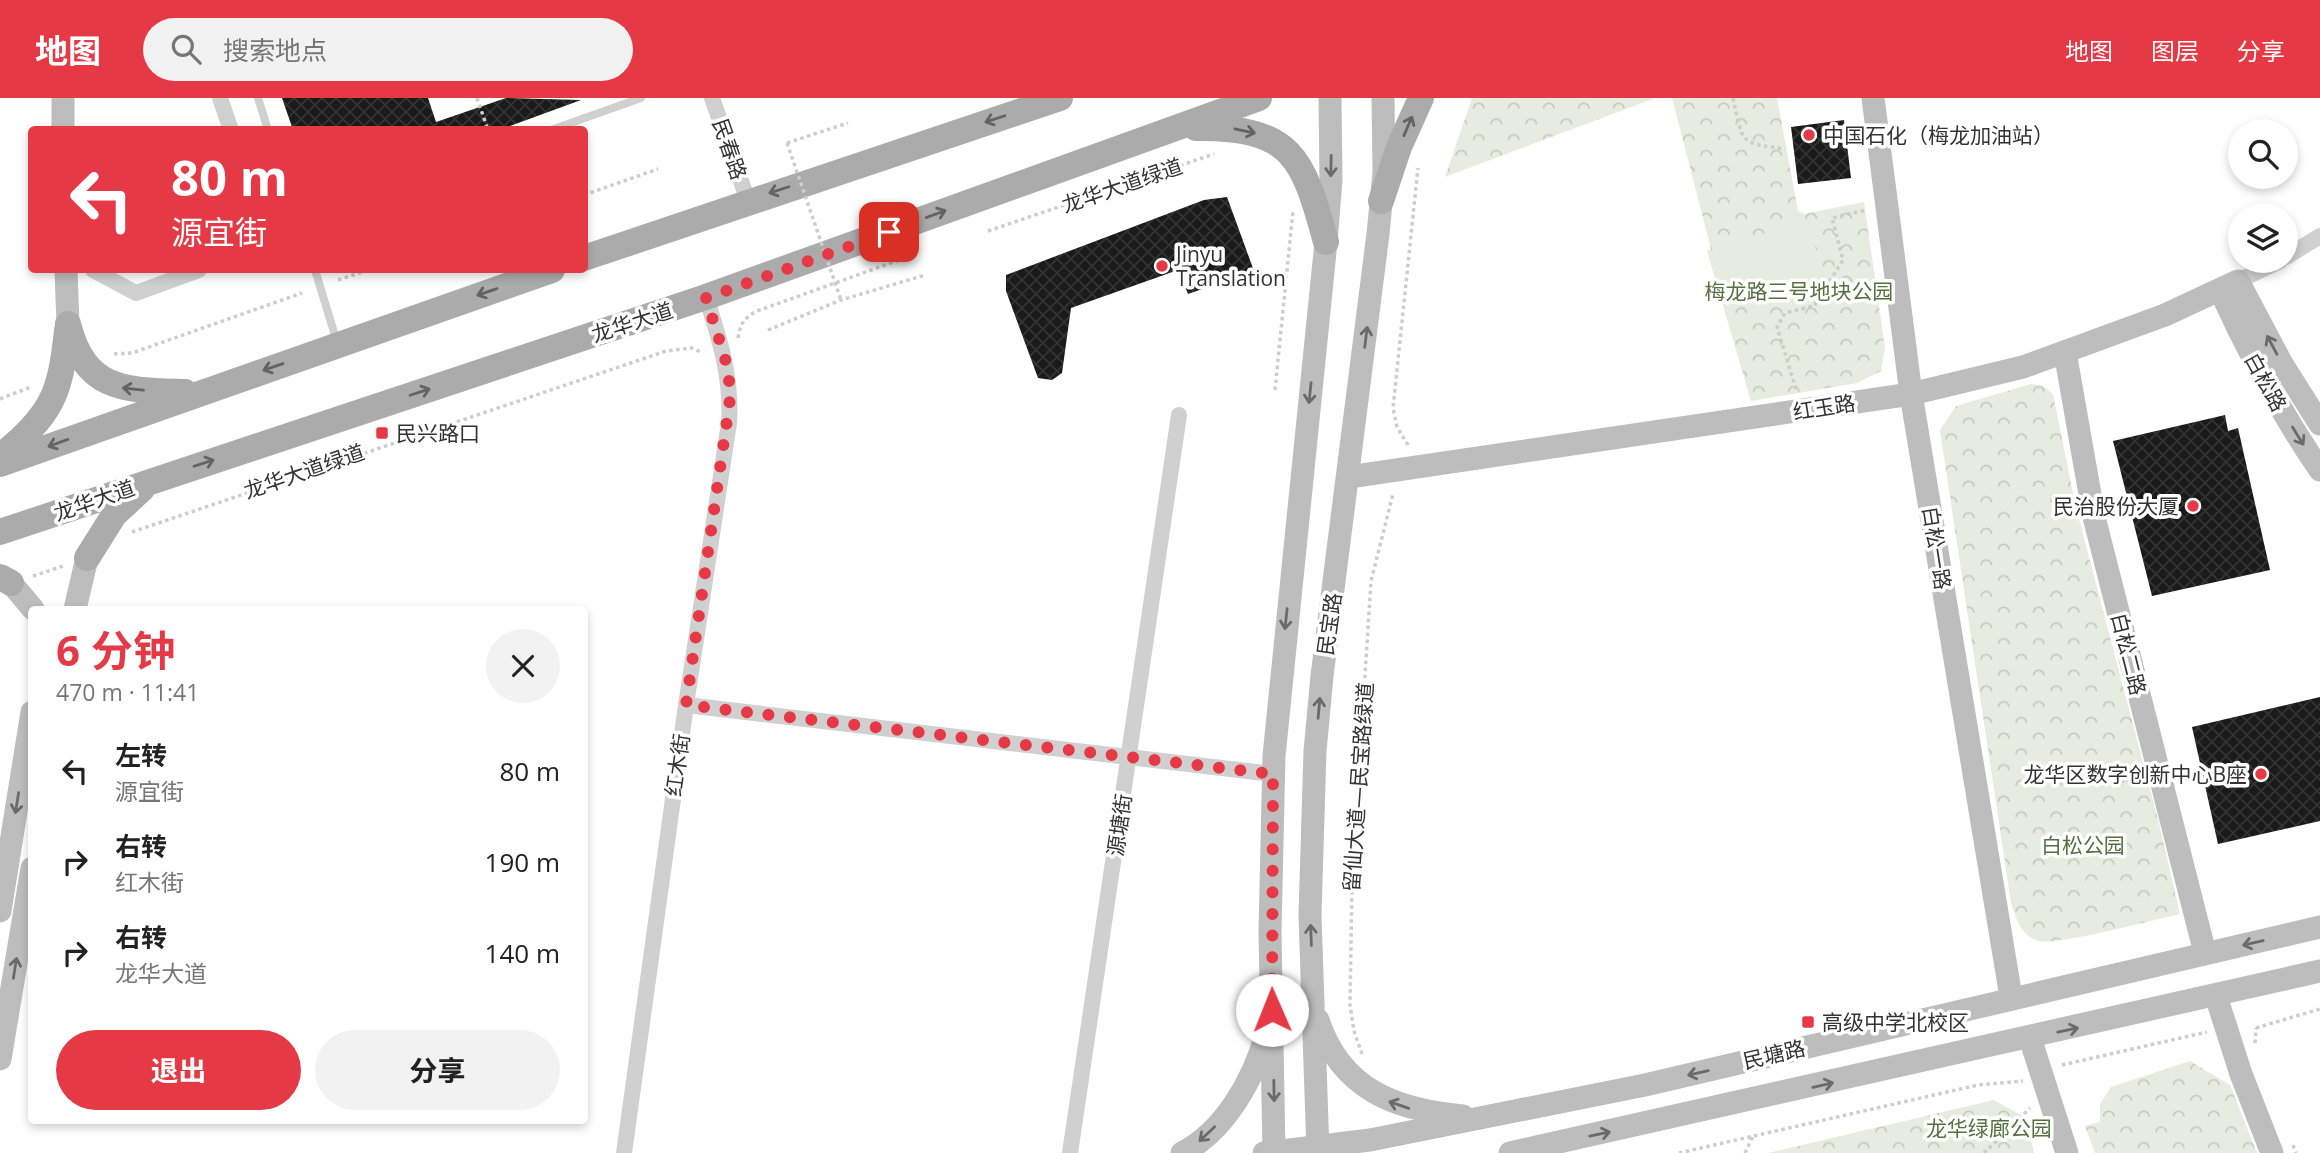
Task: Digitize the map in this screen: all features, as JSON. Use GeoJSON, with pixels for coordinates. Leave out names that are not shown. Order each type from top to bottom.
{"type":"FeatureCollection","features":[{"type":"Feature","properties":{"kind":"main road"},"geometry":{"type":"LineString","coordinates":[[63,98],[63,126]]}},
{"type":"Feature","properties":{"kind":"main road"},"geometry":{"type":"LineString","coordinates":[[588,257],[1060,98]]}},
{"type":"Feature","properties":{"kind":"main road","name":"龙华大道"},"geometry":{"type":"LineString","coordinates":[[0,532],[706,298],[1259,98]]}},
{"type":"Feature","properties":{"kind":"main road","name":"民宝路"},"geometry":{"type":"LineString","coordinates":[[1271,1153],[1273,774],[1279,677],[1326,242],[1331,180],[1329,98]]}},
{"type":"Feature","properties":{"kind":"main road","name":"民宝路"},"geometry":{"type":"LineString","coordinates":[[1318,1150],[1310,915],[1315,751],[1381,201],[1383,98]]}},
{"type":"Feature","properties":{"kind":"main road"},"geometry":{"type":"LineString","coordinates":[[1381,201],[1399,147],[1421,98]]}},
{"type":"Feature","properties":{"kind":"main road","name":"白松一路"},"geometry":{"type":"LineString","coordinates":[[1873,98],[1911,394],[2011,998]]}},
{"type":"Feature","properties":{"kind":"main road"},"geometry":{"type":"LineString","coordinates":[[1177,128],[1252,131],[1275,143],[1301,166],[1311,185],[1326,242]]}},
{"type":"Feature","properties":{"kind":"main road"},"geometry":{"type":"LineString","coordinates":[[0,457],[47,412],[64,362],[68,324],[66,273]]}},
{"type":"Feature","properties":{"kind":"main road"},"geometry":{"type":"LineString","coordinates":[[0,464],[543,273]]}},
{"type":"Feature","properties":{"kind":"main road","name":"红玉路"},"geometry":{"type":"LineString","coordinates":[[1349,477],[1911,394],[2023,367],[2165,315],[2229,285]]}},
{"type":"Feature","properties":{"kind":"main road","name":"白松路"},"geometry":{"type":"LineString","coordinates":[[2229,285],[2320,424]]}},
{"type":"Feature","properties":{"kind":"main road","name":"白松路"},"geometry":{"type":"LineString","coordinates":[[2229,285],[2241,337],[2298,438],[2320,470]]}},
{"type":"Feature","properties":{"kind":"main road"},"geometry":{"type":"LineString","coordinates":[[68,324],[82,361],[104,381],[127,390],[201,392]]}},
{"type":"Feature","properties":{"kind":"main road","name":"白松二路"},"geometry":{"type":"LineString","coordinates":[[2065,352],[2094,517],[2205,953]]}},
{"type":"Feature","properties":{"kind":"main road"},"geometry":{"type":"LineString","coordinates":[[75,606],[79,560],[132,495],[162,477]]}},
{"type":"Feature","properties":{"kind":"main road"},"geometry":{"type":"LineString","coordinates":[[12,580],[31,606]]}},
{"type":"Feature","properties":{"kind":"main road"},"geometry":{"type":"LineString","coordinates":[[0,911],[28,737]]}},
{"type":"Feature","properties":{"kind":"main road"},"geometry":{"type":"LineString","coordinates":[[0,1059],[28,893]]}},
{"type":"Feature","properties":{"kind":"main road","name":"民塘路"},"geometry":{"type":"LineString","coordinates":[[1271,1153],[1318,1150],[1490,1118],[1645,1085],[2320,928]]}},
{"type":"Feature","properties":{"kind":"main road","name":"民塘路"},"geometry":{"type":"LineString","coordinates":[[1510,1153],[2320,971]]}},
{"type":"Feature","properties":{"kind":"main road"},"geometry":{"type":"LineString","coordinates":[[2216,996],[2241,1074],[2272,1153]]}},
{"type":"Feature","properties":{"kind":"main road"},"geometry":{"type":"LineString","coordinates":[[1313,1004],[1335,1055],[1356,1079],[1382,1098],[1405,1108],[1490,1118]]}},
{"type":"Feature","properties":{"kind":"main road"},"geometry":{"type":"LineString","coordinates":[[1182,1153],[1211,1132],[1234,1103],[1261,1052],[1272,1010]]}},
{"type":"Feature","properties":{"kind":"main road"},"geometry":{"type":"LineString","coordinates":[[2030,1038],[2067,1153]]}},
{"type":"Feature","properties":{"kind":"street"},"geometry":{"type":"LineString","coordinates":[[220,98],[230,126]]}},
{"type":"Feature","properties":{"kind":"street","name":"民春路"},"geometry":{"type":"LineString","coordinates":[[712,98],[748,201]]}},
{"type":"Feature","properties":{"kind":"street"},"geometry":{"type":"LineString","coordinates":[[2298,250],[2320,236]]}},
{"type":"Feature","properties":{"kind":"street"},"geometry":{"type":"LineString","coordinates":[[99,273],[136,293],[191,273]]}},
{"type":"Feature","properties":{"kind":"street","name":"红玉路"},"geometry":{"type":"LineString","coordinates":[[2229,285],[2254,273]]}},
{"type":"Feature","properties":{"kind":"street","name":"红木街"},"geometry":{"type":"LineString","coordinates":[[624,1153],[731,392],[725,358],[706,298]]}},
{"type":"Feature","properties":{"kind":"street","name":"源塘街"},"geometry":{"type":"LineString","coordinates":[[1070,1153],[1179,415]]}},
{"type":"Feature","properties":{"kind":"street"},"geometry":{"type":"LineString","coordinates":[[686,705],[1273,774]]}},
{"type":"Feature","properties":{"kind":"lane"},"geometry":{"type":"LineString","coordinates":[[258,98],[267,126]]}},
{"type":"Feature","properties":{"kind":"lane"},"geometry":{"type":"LineString","coordinates":[[562,126],[641,98]]}},
{"type":"Feature","properties":{"kind":"lane"},"geometry":{"type":"LineString","coordinates":[[316,273],[337,345]]}},
{"type":"Feature","properties":{"kind":"path"},"geometry":{"type":"LineString","coordinates":[[477,98],[487,126]]}},
{"type":"Feature","properties":{"kind":"path"},"geometry":{"type":"LineString","coordinates":[[1734,98],[1744,140],[1750,145],[1785,149]]}},
{"type":"Feature","properties":{"kind":"path"},"geometry":{"type":"LineString","coordinates":[[841,300],[787,144],[848,123]]}},
{"type":"Feature","properties":{"kind":"path","name":"龙华大道绿道"},"geometry":{"type":"LineString","coordinates":[[988,231],[1220,153]]}},
{"type":"Feature","properties":{"kind":"path"},"geometry":{"type":"LineString","coordinates":[[1408,444],[1396,427],[1392,408],[1419,159]]}},
{"type":"Feature","properties":{"kind":"path"},"geometry":{"type":"LineString","coordinates":[[588,194],[658,169]]}},
{"type":"Feature","properties":{"kind":"path"},"geometry":{"type":"LineString","coordinates":[[1275,390],[1293,200]]}},
{"type":"Feature","properties":{"kind":"path"},"geometry":{"type":"LineString","coordinates":[[1798,397],[1777,327],[1785,313],[1814,306],[1843,260],[1832,218],[1872,209]]}},
{"type":"Feature","properties":{"kind":"path"},"geometry":{"type":"LineString","coordinates":[[737,342],[740,326],[746,317],[757,311],[916,254]]}},
{"type":"Feature","properties":{"kind":"path"},"geometry":{"type":"LineString","coordinates":[[338,280],[359,273]]}},
{"type":"Feature","properties":{"kind":"path"},"geometry":{"type":"LineString","coordinates":[[768,330],[841,300],[925,275]]}},
{"type":"Feature","properties":{"kind":"path"},"geometry":{"type":"LineString","coordinates":[[114,354],[132,353],[302,293]]}},
{"type":"Feature","properties":{"kind":"path","name":"龙华大道绿道"},"geometry":{"type":"LineString","coordinates":[[127,535],[159,520],[666,351],[692,348],[703,353]]}},
{"type":"Feature","properties":{"kind":"path"},"geometry":{"type":"LineString","coordinates":[[0,399],[34,386]]}},
{"type":"Feature","properties":{"kind":"path","name":"留仙大道—民宝路绿道"},"geometry":{"type":"LineString","coordinates":[[1367,1063],[1354,1031],[1350,1004],[1352,881],[1371,582],[1393,495]]}},
{"type":"Feature","properties":{"kind":"path"},"geometry":{"type":"LineString","coordinates":[[12,580],[79,560]]}},
{"type":"Feature","properties":{"kind":"path"},"geometry":{"type":"LineString","coordinates":[[2254,1029],[2320,1009]]}},
{"type":"Feature","properties":{"kind":"path"},"geometry":{"type":"LineString","coordinates":[[2060,1066],[2207,1032]]}},
{"type":"Feature","properties":{"kind":"path"},"geometry":{"type":"LineString","coordinates":[[1679,1153],[1978,1085],[2024,1081]]}},
{"type":"Feature","properties":{"kind":"path"},"geometry":{"type":"LineString","coordinates":[[1984,1153],[2030,1107]]}},
{"type":"Feature","properties":{"kind":"path"},"geometry":{"type":"LineString","coordinates":[[1745,1153],[1753,1136]]}},
{"type":"Feature","properties":{"kind":"green space"},"geometry":{"type":"Polygon","coordinates":[[[1472,98],[1655,98],[1445,177],[1472,98]]]}},
{"type":"Feature","properties":{"kind":"green space","name":"梅龙路三号地块公园"},"geometry":{"type":"Polygon","coordinates":[[[1672,98],[1777,98],[1798,211],[1804,214],[1864,202],[1885,348],[1881,371],[1857,383],[1751,401],[1707,251],[1711,249],[1672,98]]]}},
{"type":"Feature","properties":{"kind":"green space"},"geometry":{"type":"Polygon","coordinates":[[[1806,219],[1825,276],[1731,309],[1712,252],[1806,219]]]}},
{"type":"Feature","properties":{"kind":"green space","name":"白松公园"},"geometry":{"type":"Polygon","coordinates":[[[2031,384],[2043,386],[2053,394],[2076,508],[2159,823],[2180,914],[2085,936],[2049,941],[2039,941],[2028,935],[2020,926],[2011,903],[1940,430],[1956,406],[2031,384]]]}},
{"type":"Feature","properties":{"kind":"green space"},"geometry":{"type":"Polygon","coordinates":[[[2190,1061],[2230,1085],[2257,1153],[2095,1153],[2085,1126],[2100,1122],[2100,1104],[2111,1087],[2190,1061]]]}},
{"type":"Feature","properties":{"kind":"green space","name":"龙华绿廊公园"},"geometry":{"type":"Polygon","coordinates":[[[1994,1100],[2026,1118],[2034,1153],[1768,1153],[1994,1100]]]}},
{"type":"Feature","properties":{"kind":"building"},"geometry":{"type":"Polygon","coordinates":[[[282,98],[428,98],[436,122],[506,98],[581,100],[510,126],[292,126],[282,98]]]}},
{"type":"Feature","properties":{"kind":"building"},"geometry":{"type":"Polygon","coordinates":[[[1844,120],[1851,178],[1798,184],[1791,127],[1844,120]]]}},
{"type":"Feature","properties":{"kind":"building"},"geometry":{"type":"Polygon","coordinates":[[[1227,197],[1254,271],[1188,294],[1178,270],[1071,308],[1062,373],[1052,380],[1038,378],[1006,291],[1006,275],[1204,200],[1227,197]]]}},
{"type":"Feature","properties":{"kind":"building","name":"民治股份大厦"},"geometry":{"type":"Polygon","coordinates":[[[2225,415],[2228,431],[2238,428],[2270,570],[2152,596],[2113,441],[2225,415]]]}},
{"type":"Feature","properties":{"kind":"building","name":"龙华区数字创新中心B座"},"geometry":{"type":"Polygon","coordinates":[[[2320,697],[2320,821],[2218,844],[2192,727],[2320,697]]]}},
{"type":"Feature","properties":{"kind":"place","name":"中国石化（梅龙加油站）"},"geometry":{"type":"Point","coordinates":[1809,135]}},
{"type":"Feature","properties":{"kind":"place","name":"Jinyu Translation"},"geometry":{"type":"Point","coordinates":[1162,266]}},
{"type":"Feature","properties":{"kind":"place","name":"民兴路口"},"geometry":{"type":"Point","coordinates":[382,433]}},
{"type":"Feature","properties":{"kind":"place","name":"民治股份大厦"},"geometry":{"type":"Point","coordinates":[2193,506]}},
{"type":"Feature","properties":{"kind":"place","name":"龙华区数字创新中心B座"},"geometry":{"type":"Point","coordinates":[2261,774]}},
{"type":"Feature","properties":{"kind":"place","name":"高级中学北校区"},"geometry":{"type":"Point","coordinates":[1808,1022]}},
{"type":"Feature","properties":{"kind":"route"},"geometry":{"type":"LineString","coordinates":[[889,232],[706,298],[725,358],[731,392],[729,423],[686,705],[1273,774],[1270,931],[1272,1010]]}}]}
